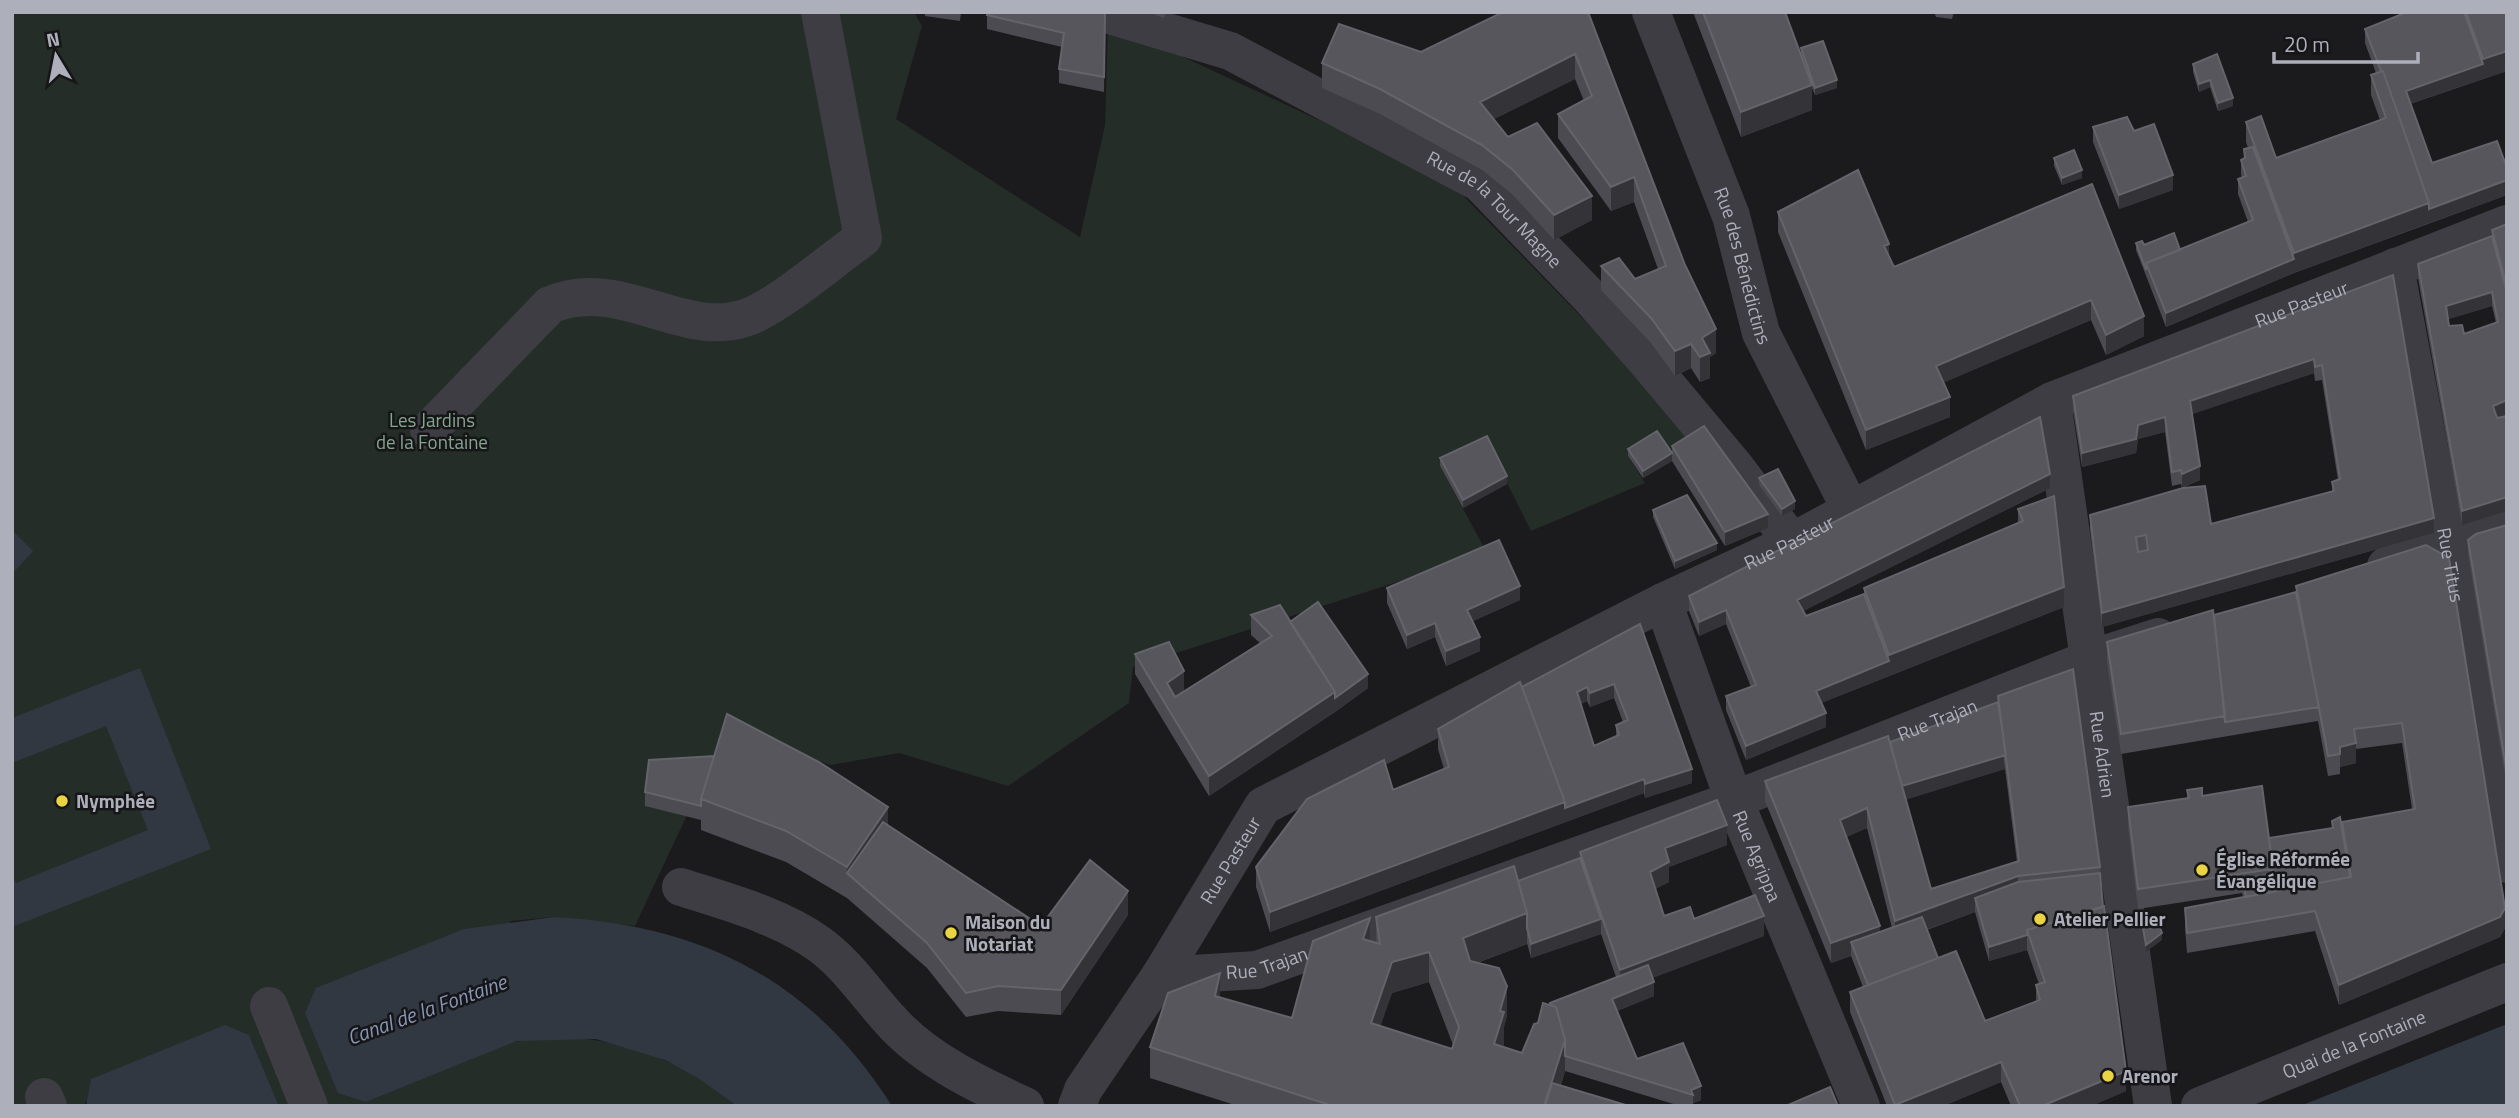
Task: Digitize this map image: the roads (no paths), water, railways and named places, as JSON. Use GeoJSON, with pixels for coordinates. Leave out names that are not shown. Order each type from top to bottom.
{"type":"FeatureCollection","features":[{"type":"Feature","properties":{"kind":"street"},"geometry":{"type":"LineString","coordinates":[[429,430],[550,305],[570,296],[595,295],[702,321],[748,317],[863,238],[820,12]]}},
{"type":"Feature","properties":{"kind":"street","name":"Rue de la Tour Magne"},"geometry":{"type":"LineString","coordinates":[[1100,12],[1230,51],[1480,183],[1588,295],[1649,364],[1736,468],[1792,542]]}},
{"type":"Feature","properties":{"kind":"street","name":"Rue des Bénédictins"},"geometry":{"type":"LineString","coordinates":[[1651,12],[1731,216],[1761,333],[1851,510]]}},
{"type":"Feature","properties":{"kind":"street","name":"Rue Pasteur"},"geometry":{"type":"LineString","coordinates":[[1160,976],[1263,806],[1663,602],[1792,542],[2052,401],[2507,224]]}},
{"type":"Feature","properties":{"kind":"street","name":"Rue Titus"},"geometry":{"type":"LineString","coordinates":[[2395,267],[2507,864]]}},
{"type":"Feature","properties":{"kind":"street","name":"Rue Adrien"},"geometry":{"type":"LineString","coordinates":[[2052,401],[2153,1106]]}},
{"type":"Feature","properties":{"kind":"street"},"geometry":{"type":"LineString","coordinates":[[2356,575],[2507,528]]}},
{"type":"Feature","properties":{"kind":"street","name":"Rue Agrippa"},"geometry":{"type":"LineString","coordinates":[[1663,602],[1734,800],[1861,1106]]}},
{"type":"Feature","properties":{"kind":"street","name":"Rue Trajan"},"geometry":{"type":"LineString","coordinates":[[1160,976],[1257,970],[1734,800],[2090,659],[2196,625]]}},
{"type":"Feature","properties":{"kind":"street"},"geometry":{"type":"LineString","coordinates":[[681,887],[761,913],[818,943],[858,979],[892,1022],[926,1051],[986,1088],[1026,1106]]}},
{"type":"Feature","properties":{"kind":"street"},"geometry":{"type":"LineString","coordinates":[[1077,1106],[1107,1052],[1160,976]]}},
{"type":"Feature","properties":{"kind":"street","name":"Quai de la Fontaine"},"geometry":{"type":"LineString","coordinates":[[2200,1106],[2507,982]]}},
{"type":"Feature","properties":{"kind":"street"},"geometry":{"type":"LineString","coordinates":[[269,1006],[309,1106]]}},
{"type":"Feature","properties":{"kind":"water"},"geometry":{"type":"Polygon","coordinates":[[[12,530],[33,551],[12,574],[12,530]]]}},
{"type":"Feature","properties":{"kind":"water"},"geometry":{"type":"Polygon","coordinates":[[[140,668],[211,849],[12,927],[12,876],[16,883],[148,830],[106,726],[12,763],[12,718],[140,668]]]}},
{"type":"Feature","properties":{"kind":"water","name":"Canal de la Fontaine"},"geometry":{"type":"Polygon","coordinates":[[[554,917],[607,922],[658,932],[704,947],[748,967],[789,992],[826,1024],[861,1062],[892,1106],[737,1106],[698,1078],[665,1060],[596,1039],[517,1041],[366,1102],[338,1093],[305,1013],[316,988],[464,929],[554,917]]]}},
{"type":"Feature","properties":{"kind":"water"},"geometry":{"type":"Polygon","coordinates":[[[2507,1024],[2507,1106],[2300,1106],[2507,1024]]]}},
{"type":"Feature","properties":{"kind":"water"},"geometry":{"type":"Polygon","coordinates":[[[225,1025],[249,1035],[279,1106],[86,1106],[91,1079],[225,1025]]]}},
{"type":"Feature","properties":{"kind":"place","name":"Nymphée"},"geometry":{"type":"Point","coordinates":[62,801]}},
{"type":"Feature","properties":{"kind":"place","name":"Église Réformée Évangélique"},"geometry":{"type":"Point","coordinates":[2202,870]}},
{"type":"Feature","properties":{"kind":"place","name":"Atelier Pellier"},"geometry":{"type":"Point","coordinates":[2040,919]}},
{"type":"Feature","properties":{"kind":"place","name":"Maison du Notariat"},"geometry":{"type":"Point","coordinates":[951,933]}},
{"type":"Feature","properties":{"kind":"place","name":"Arenor"},"geometry":{"type":"Point","coordinates":[2108,1076]}},
{"type":"Feature","properties":{"kind":"park label","name":"Les Jardins de la Fontaine"},"geometry":{"type":"Point","coordinates":[432,431]}}]}
